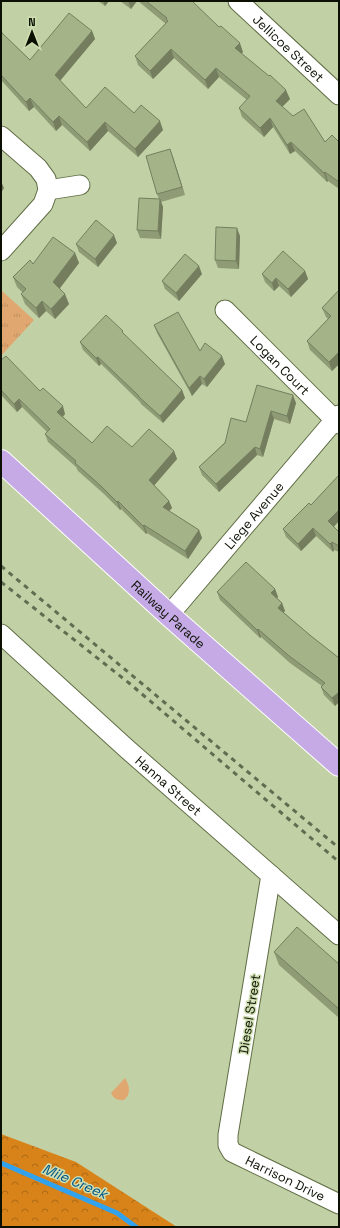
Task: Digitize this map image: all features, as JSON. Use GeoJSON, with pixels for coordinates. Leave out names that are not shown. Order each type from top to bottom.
{"type":"FeatureCollection","features":[{"type":"Feature","properties":{"kind":"main road","name":"Railway Parade"},"geometry":{"type":"LineString","coordinates":[[1,461],[169,614],[339,765]]}},
{"type":"Feature","properties":{"kind":"street","name":"Jellicoe Street"},"geometry":{"type":"LineString","coordinates":[[238,1],[339,95]]}},
{"type":"Feature","properties":{"kind":"street"},"geometry":{"type":"LineString","coordinates":[[1,136],[38,168],[46,179],[48,190],[43,204],[1,251]]}},
{"type":"Feature","properties":{"kind":"street"},"geometry":{"type":"LineString","coordinates":[[48,190],[80,185]]}},
{"type":"Feature","properties":{"kind":"street","name":"Logan Court"},"geometry":{"type":"LineString","coordinates":[[225,310],[338,420]]}},
{"type":"Feature","properties":{"kind":"street","name":"Liege Avenue"},"geometry":{"type":"LineString","coordinates":[[169,614],[338,420]]}},
{"type":"Feature","properties":{"kind":"street","name":"Hanna Street"},"geometry":{"type":"LineString","coordinates":[[1,634],[126,748],[339,935]]}},
{"type":"Feature","properties":{"kind":"street","name":"Diesel Street"},"geometry":{"type":"LineString","coordinates":[[232,1152],[228,1145],[228,1135],[271,875]]}},
{"type":"Feature","properties":{"kind":"street","name":"Harrison Drive"},"geometry":{"type":"LineString","coordinates":[[232,1152],[339,1204]]}},
{"type":"Feature","properties":{"kind":"green space"},"geometry":{"type":"Polygon","coordinates":[[[1,290],[34,320],[1,356],[1,290]]]}},
{"type":"Feature","properties":{"kind":"green space"},"geometry":{"type":"Polygon","coordinates":[[[125,1078],[129,1087],[129,1093],[124,1100],[118,1100],[114,1098],[111,1093],[125,1078]]]}},
{"type":"Feature","properties":{"kind":"green space"},"geometry":{"type":"Polygon","coordinates":[[[1,1134],[76,1162],[177,1227],[1,1227],[1,1134]]]}},
{"type":"Feature","properties":{"kind":"building"},"geometry":{"type":"Polygon","coordinates":[[[146,1],[192,1],[219,27],[221,26],[240,43],[235,48],[269,76],[270,75],[286,90],[276,101],[293,116],[304,109],[325,142],[332,135],[339,142],[339,182],[325,172],[324,173],[291,142],[287,145],[270,118],[260,128],[239,108],[250,96],[216,68],[205,80],[171,49],[150,71],[135,56],[168,21],[166,19],[167,18],[146,1]]]}},
{"type":"Feature","properties":{"kind":"building"},"geometry":{"type":"Polygon","coordinates":[[[69,13],[92,31],[55,75],[86,108],[105,87],[134,113],[141,105],[160,121],[135,149],[105,122],[87,142],[59,116],[53,122],[30,98],[26,102],[1,75],[1,32],[30,60],[69,13]]]}},
{"type":"Feature","properties":{"kind":"building"},"geometry":{"type":"Polygon","coordinates":[[[170,149],[182,187],[157,194],[146,156],[170,149]]]}},
{"type":"Feature","properties":{"kind":"building"},"geometry":{"type":"Polygon","coordinates":[[[139,198],[160,199],[158,231],[137,230],[139,198]]]}},
{"type":"Feature","properties":{"kind":"building"},"geometry":{"type":"Polygon","coordinates":[[[96,220],[114,235],[95,259],[76,244],[96,220]]]}},
{"type":"Feature","properties":{"kind":"building"},"geometry":{"type":"Polygon","coordinates":[[[216,227],[237,228],[236,261],[215,260],[216,227]]]}},
{"type":"Feature","properties":{"kind":"building"},"geometry":{"type":"Polygon","coordinates":[[[53,237],[75,253],[53,282],[65,294],[51,309],[42,301],[36,308],[21,294],[26,289],[13,277],[30,260],[33,264],[53,237]]]}},
{"type":"Feature","properties":{"kind":"building"},"geometry":{"type":"Polygon","coordinates":[[[283,251],[305,271],[288,289],[276,278],[272,283],[262,274],[283,251]]]}},
{"type":"Feature","properties":{"kind":"building"},"geometry":{"type":"Polygon","coordinates":[[[185,254],[199,266],[176,293],[162,281],[185,254]]]}},
{"type":"Feature","properties":{"kind":"building"},"geometry":{"type":"Polygon","coordinates":[[[339,290],[339,352],[329,362],[307,341],[331,316],[322,308],[339,290]]]}},
{"type":"Feature","properties":{"kind":"building"},"geometry":{"type":"Polygon","coordinates":[[[178,312],[200,351],[205,343],[222,356],[204,379],[200,376],[189,388],[154,325],[178,312]]]}},
{"type":"Feature","properties":{"kind":"building"},"geometry":{"type":"Polygon","coordinates":[[[106,315],[182,390],[160,416],[98,357],[96,358],[80,342],[106,315]]]}},
{"type":"Feature","properties":{"kind":"building"},"geometry":{"type":"Polygon","coordinates":[[[6,356],[40,391],[43,388],[63,406],[57,412],[92,443],[107,426],[132,447],[149,429],[174,451],[149,480],[169,501],[163,507],[199,530],[185,551],[144,525],[143,526],[118,501],[117,502],[75,463],[76,461],[45,434],[50,429],[19,399],[14,404],[1,390],[1,360],[6,356]]]}},
{"type":"Feature","properties":{"kind":"building"},"geometry":{"type":"Polygon","coordinates":[[[257,385],[293,395],[287,416],[271,411],[260,449],[255,447],[216,484],[199,467],[225,443],[231,418],[246,422],[257,385]]]}},
{"type":"Feature","properties":{"kind":"building"},"geometry":{"type":"Polygon","coordinates":[[[339,475],[339,510],[328,521],[339,532],[339,546],[332,542],[330,544],[313,528],[298,544],[283,529],[309,503],[311,505],[339,475]]]}},
{"type":"Feature","properties":{"kind":"building"},"geometry":{"type":"Polygon","coordinates":[[[246,562],[275,589],[271,593],[282,603],[278,608],[339,658],[339,695],[338,693],[332,698],[321,687],[325,683],[288,655],[258,629],[257,630],[217,592],[246,562]]]}},
{"type":"Feature","properties":{"kind":"building"},"geometry":{"type":"Polygon","coordinates":[[[297,927],[339,964],[339,1009],[274,952],[297,927]]]}},
{"type":"Feature","properties":{"kind":"waterway","name":"Mile Creek"},"geometry":{"type":"LineString","coordinates":[[1,1163],[117,1213],[136,1227]]}},
{"type":"Feature","properties":{"kind":"railway"},"geometry":{"type":"LineString","coordinates":[[1,566],[339,848]]}},
{"type":"Feature","properties":{"kind":"railway"},"geometry":{"type":"LineString","coordinates":[[1,582],[129,683],[339,862]]}}]}
